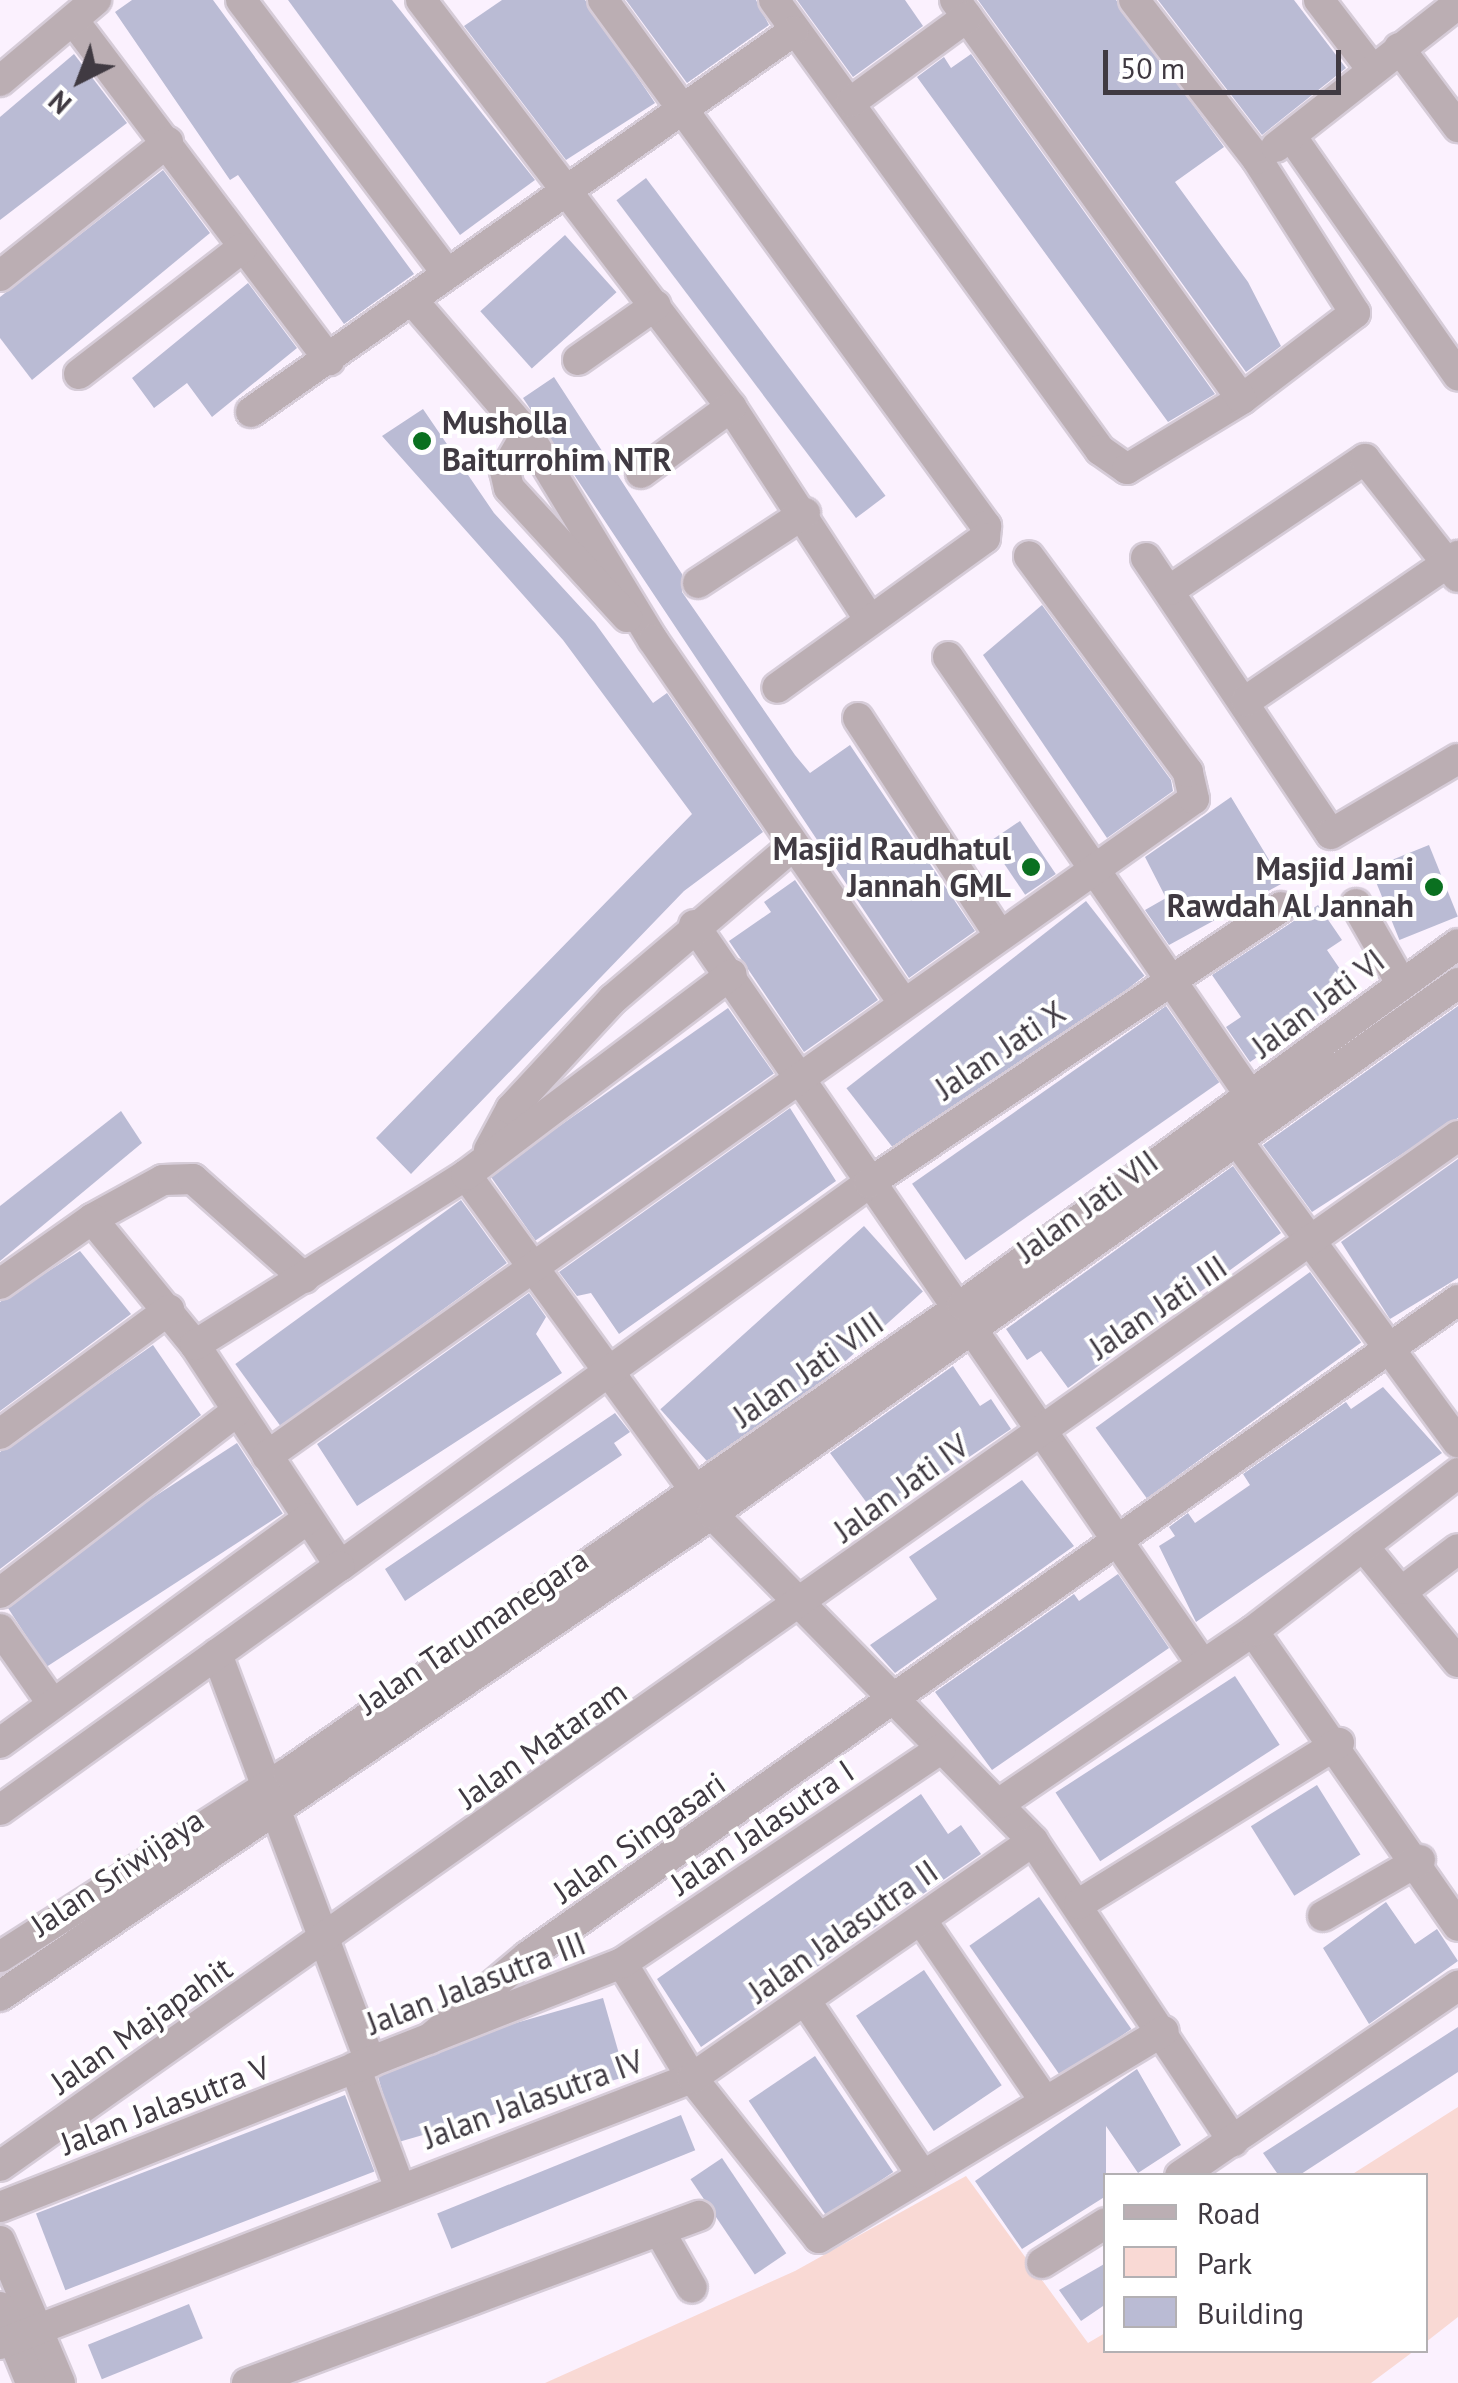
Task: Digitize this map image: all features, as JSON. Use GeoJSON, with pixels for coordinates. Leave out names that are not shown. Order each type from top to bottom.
{"type":"FeatureCollection","features":[{"type":"Feature","properties":{"kind":"street"},"geometry":{"type":"LineString","coordinates":[[421,0],[656,304],[805,513],[870,620]]}},
{"type":"Feature","properties":{"kind":"street"},"geometry":{"type":"LineString","coordinates":[[603,0],[986,526],[985,538],[777,688]]}},
{"type":"Feature","properties":{"kind":"street"},"geometry":{"type":"LineString","coordinates":[[774,0],[1118,466],[1137,468],[1242,399],[1394,287]]}},
{"type":"Feature","properties":{"kind":"street"},"geometry":{"type":"LineString","coordinates":[[1134,0],[1258,159],[1355,313]]}},
{"type":"Feature","properties":{"kind":"street"},"geometry":{"type":"LineString","coordinates":[[1319,0],[1371,68]]}},
{"type":"Feature","properties":{"kind":"street"},"geometry":{"type":"LineString","coordinates":[[250,3],[446,272]]}},
{"type":"Feature","properties":{"kind":"street"},"geometry":{"type":"LineString","coordinates":[[1258,159],[1458,4]]}},
{"type":"Feature","properties":{"kind":"street"},"geometry":{"type":"LineString","coordinates":[[850,102],[961,9],[1242,399]]}},
{"type":"Feature","properties":{"kind":"street"},"geometry":{"type":"LineString","coordinates":[[0,81],[84,10],[168,142],[242,248],[329,360]]}},
{"type":"Feature","properties":{"kind":"street"},"geometry":{"type":"LineString","coordinates":[[251,412],[794,31]]}},
{"type":"Feature","properties":{"kind":"street"},"geometry":{"type":"LineString","coordinates":[[1399,48],[1458,127]]}},
{"type":"Feature","properties":{"kind":"street"},"geometry":{"type":"LineString","coordinates":[[1291,136],[1458,375]]}},
{"type":"Feature","properties":{"kind":"street"},"geometry":{"type":"LineString","coordinates":[[1,274],[168,142]]}},
{"type":"Feature","properties":{"kind":"street"},"geometry":{"type":"LineString","coordinates":[[79,374],[242,248]]}},
{"type":"Feature","properties":{"kind":"street"},"geometry":{"type":"LineString","coordinates":[[412,300],[527,432],[653,640],[902,1001]]}},
{"type":"Feature","properties":{"kind":"street"},"geometry":{"type":"LineString","coordinates":[[578,360],[656,304]]}},
{"type":"Feature","properties":{"kind":"street"},"geometry":{"type":"LineString","coordinates":[[641,473],[731,408]]}},
{"type":"Feature","properties":{"kind":"street"},"geometry":{"type":"LineString","coordinates":[[527,432],[505,471],[509,488],[576,570],[653,640]]}},
{"type":"Feature","properties":{"kind":"street"},"geometry":{"type":"LineString","coordinates":[[1170,590],[1366,459],[1455,565],[1246,702]]}},
{"type":"Feature","properties":{"kind":"street"},"geometry":{"type":"LineString","coordinates":[[698,583],[805,513]]}},
{"type":"Feature","properties":{"kind":"street"},"geometry":{"type":"LineString","coordinates":[[267,1456],[998,933],[1178,814],[1196,786],[1028,556]]}},
{"type":"Feature","properties":{"kind":"street"},"geometry":{"type":"LineString","coordinates":[[1146,558],[1331,834],[1458,759]]}},
{"type":"Feature","properties":{"kind":"street"},"geometry":{"type":"LineString","coordinates":[[948,657],[1100,868],[1259,1108]]}},
{"type":"Feature","properties":{"kind":"street"},"geometry":{"type":"LineString","coordinates":[[858,718],[998,933]]}},
{"type":"Feature","properties":{"kind":"street"},"geometry":{"type":"LineString","coordinates":[[474,1168],[550,1066],[694,925],[792,846]]}},
{"type":"Feature","properties":{"kind":"street"},"geometry":{"type":"LineString","coordinates":[[1356,904],[1401,983]]}},
{"type":"Feature","properties":{"kind":"street","name":"Jalan Jati X"},"geometry":{"type":"LineString","coordinates":[[0,1810],[340,1566],[607,1366],[1172,976],[1281,906]]}},
{"type":"Feature","properties":{"kind":"street"},"geometry":{"type":"LineString","coordinates":[[694,925],[732,974],[869,1183],[969,1317],[1200,1661]]}},
{"type":"Feature","properties":{"kind":"street","name":"Jalan Jati VI"},"geometry":{"type":"LineString","coordinates":[[1259,1108],[1401,983],[1458,944]]}},
{"type":"Feature","properties":{"kind":"street"},"geometry":{"type":"LineString","coordinates":[[195,1346],[474,1168],[732,974]]}},
{"type":"Feature","properties":{"kind":"street","name":"Jalan Jati VI"},"geometry":{"type":"LineString","coordinates":[[1228,1129],[1458,983]]}},
{"type":"Feature","properties":{"kind":"street"},"geometry":{"type":"LineString","coordinates":[[1228,1129],[1458,1444]]}},
{"type":"Feature","properties":{"kind":"street","name":"Jalan Jati VII"},"geometry":{"type":"LineString","coordinates":[[969,1317],[1228,1129]]}},
{"type":"Feature","properties":{"kind":"street","name":"Jalan Jati III"},"geometry":{"type":"LineString","coordinates":[[1041,1429],[1313,1242],[1458,1136]]}},
{"type":"Feature","properties":{"kind":"street"},"geometry":{"type":"LineString","coordinates":[[474,1168],[531,1265],[703,1502],[941,1749],[1000,1803],[1032,1841],[1164,2031],[1233,2142]]}},
{"type":"Feature","properties":{"kind":"street"},"geometry":{"type":"LineString","coordinates":[[0,1284],[92,1219],[163,1180],[192,1179],[304,1278]]}},
{"type":"Feature","properties":{"kind":"street"},"geometry":{"type":"LineString","coordinates":[[92,1219],[195,1346],[340,1566]]}},
{"type":"Feature","properties":{"kind":"street","name":"Jalan Singasari"},"geometry":{"type":"LineString","coordinates":[[429,2038],[515,1966],[1120,1546],[1458,1300]]}},
{"type":"Feature","properties":{"kind":"street"},"geometry":{"type":"LineString","coordinates":[[0,1434],[169,1310]]}},
{"type":"Feature","properties":{"kind":"street","name":"Jalan Jati VIII"},"geometry":{"type":"LineString","coordinates":[[703,1502],[969,1317]]}},
{"type":"Feature","properties":{"kind":"street"},"geometry":{"type":"LineString","coordinates":[[0,1593],[236,1412]]}},
{"type":"Feature","properties":{"kind":"street","name":"Jalan Jati IV"},"geometry":{"type":"LineString","coordinates":[[803,1603],[1041,1429]]}},
{"type":"Feature","properties":{"kind":"street"},"geometry":{"type":"LineString","coordinates":[[1000,1803],[1200,1661],[1253,1630],[1458,1473]]}},
{"type":"Feature","properties":{"kind":"street","name":"Jalan Tarumanegara"},"geometry":{"type":"LineString","coordinates":[[272,1796],[703,1502]]}},
{"type":"Feature","properties":{"kind":"street"},"geometry":{"type":"LineString","coordinates":[[0,1743],[308,1518]]}},
{"type":"Feature","properties":{"kind":"street"},"geometry":{"type":"LineString","coordinates":[[1363,1546],[1404,1590],[1458,1662]]}},
{"type":"Feature","properties":{"kind":"street"},"geometry":{"type":"LineString","coordinates":[[1404,1590],[1458,1549]]}},
{"type":"Feature","properties":{"kind":"street","name":"Jalan Mataram"},"geometry":{"type":"LineString","coordinates":[[322,1943],[803,1603]]}},
{"type":"Feature","properties":{"kind":"street"},"geometry":{"type":"LineString","coordinates":[[0,1629],[52,1703]]}},
{"type":"Feature","properties":{"kind":"street"},"geometry":{"type":"LineString","coordinates":[[1253,1630],[1339,1743],[1420,1860],[1458,1926]]}},
{"type":"Feature","properties":{"kind":"street"},"geometry":{"type":"LineString","coordinates":[[217,1654],[272,1796],[398,2186]]}},
{"type":"Feature","properties":{"kind":"street"},"geometry":{"type":"LineString","coordinates":[[1079,1904],[1339,1743]]}},
{"type":"Feature","properties":{"kind":"street","name":"Jalan Jalasutra I"},"geometry":{"type":"LineString","coordinates":[[622,1963],[941,1749]]}},
{"type":"Feature","properties":{"kind":"street","name":"Jalan Sriwijaya"},"geometry":{"type":"LineString","coordinates":[[0,1957],[272,1796]]}},
{"type":"Feature","properties":{"kind":"street","name":"Jalan Sriwijaya"},"geometry":{"type":"LineString","coordinates":[[0,1996],[272,1796]]}},
{"type":"Feature","properties":{"kind":"street","name":"Jalan Jalasutra II"},"geometry":{"type":"LineString","coordinates":[[692,2078],[1032,1841]]}},
{"type":"Feature","properties":{"kind":"street"},"geometry":{"type":"LineString","coordinates":[[1323,1916],[1420,1860]]}},
{"type":"Feature","properties":{"kind":"street"},"geometry":{"type":"LineString","coordinates":[[922,1920],[1042,2097]]}},
{"type":"Feature","properties":{"kind":"street","name":"Jalan Majapahit"},"geometry":{"type":"LineString","coordinates":[[0,2166],[322,1943]]}},
{"type":"Feature","properties":{"kind":"street"},"geometry":{"type":"LineString","coordinates":[[622,1963],[692,2078],[814,2237],[1042,2097],[1164,2031]]}},
{"type":"Feature","properties":{"kind":"street","name":"Jalan Jalasutra III"},"geometry":{"type":"LineString","coordinates":[[362,2065],[622,1963]]}},
{"type":"Feature","properties":{"kind":"street"},"geometry":{"type":"LineString","coordinates":[[1185,2173],[1458,1986]]}},
{"type":"Feature","properties":{"kind":"street"},"geometry":{"type":"LineString","coordinates":[[805,2000],[921,2173]]}},
{"type":"Feature","properties":{"kind":"street","name":"Jalan Jalasutra V"},"geometry":{"type":"LineString","coordinates":[[0,2207],[362,2065]]}},
{"type":"Feature","properties":{"kind":"street","name":"Jalan Jalasutra IV"},"geometry":{"type":"LineString","coordinates":[[17,2338],[398,2186],[692,2078]]}},
{"type":"Feature","properties":{"kind":"street"},"geometry":{"type":"LineString","coordinates":[[247,2383],[699,2216]]}},
{"type":"Feature","properties":{"kind":"street"},"geometry":{"type":"LineString","coordinates":[[1042,2263],[1103,2224]]}},
{"type":"Feature","properties":{"kind":"street"},"geometry":{"type":"LineString","coordinates":[[660,2232],[692,2288]]}},
{"type":"Feature","properties":{"kind":"street"},"geometry":{"type":"LineString","coordinates":[[0,2241],[17,2338],[32,2383]]}},
{"type":"Feature","properties":{"kind":"street"},"geometry":{"type":"LineString","coordinates":[[0,2307],[17,2338],[60,2383]]}},
{"type":"Feature","properties":{"kind":"green space"},"geometry":{"type":"Polygon","coordinates":[[[1458,2107],[1458,2317],[1428,2340],[1428,2173],[1354,2173],[1458,2107]]]}},
{"type":"Feature","properties":{"kind":"green space"},"geometry":{"type":"Polygon","coordinates":[[[966,2176],[1088,2343],[1103,2334],[1103,2353],[1411,2353],[1371,2383],[545,2383],[795,2271],[966,2176]]]}},
{"type":"Feature","properties":{"kind":"building"},"geometry":{"type":"Polygon","coordinates":[[[132,0],[213,0],[414,274],[344,324],[238,175],[230,180],[115,12],[132,0]]]}},
{"type":"Feature","properties":{"kind":"building"},"geometry":{"type":"Polygon","coordinates":[[[288,0],[392,0],[535,180],[460,235],[288,0]]]}},
{"type":"Feature","properties":{"kind":"building"},"geometry":{"type":"Polygon","coordinates":[[[502,0],[585,0],[655,103],[566,160],[464,26],[502,0]]]}},
{"type":"Feature","properties":{"kind":"building"},"geometry":{"type":"Polygon","coordinates":[[[626,0],[756,0],[769,25],[687,83],[626,0]]]}},
{"type":"Feature","properties":{"kind":"building"},"geometry":{"type":"Polygon","coordinates":[[[797,0],[905,0],[923,26],[853,77],[797,0]]]}},
{"type":"Feature","properties":{"kind":"building"},"geometry":{"type":"Polygon","coordinates":[[[978,0],[1116,0],[1224,147],[1175,182],[1248,282],[1281,346],[1246,372],[978,0]]]}},
{"type":"Feature","properties":{"kind":"building"},"geometry":{"type":"Polygon","coordinates":[[[1158,0],[1294,0],[1346,68],[1262,135],[1158,0]]]}},
{"type":"Feature","properties":{"kind":"building"},"geometry":{"type":"Polygon","coordinates":[[[74,54],[127,123],[0,220],[0,117],[74,54]]]}},
{"type":"Feature","properties":{"kind":"building"},"geometry":{"type":"Polygon","coordinates":[[[971,54],[1215,394],[1168,422],[917,77],[944,57],[951,68],[971,54]]]}},
{"type":"Feature","properties":{"kind":"building"},"geometry":{"type":"Polygon","coordinates":[[[163,170],[210,233],[32,380],[0,338],[0,297],[163,170]]]}},
{"type":"Feature","properties":{"kind":"building"},"geometry":{"type":"Polygon","coordinates":[[[646,178],[886,496],[856,518],[616,200],[646,178]]]}},
{"type":"Feature","properties":{"kind":"building"},"geometry":{"type":"Polygon","coordinates":[[[565,235],[617,292],[532,369],[480,311],[565,235]]]}},
{"type":"Feature","properties":{"kind":"building"},"geometry":{"type":"Polygon","coordinates":[[[248,283],[297,348],[212,417],[187,383],[154,408],[132,378],[248,283]]]}},
{"type":"Feature","properties":{"kind":"building"},"geometry":{"type":"Polygon","coordinates":[[[554,377],[682,574],[682,592],[795,755],[810,773],[850,745],[975,931],[909,978],[523,398],[554,377]]]}},
{"type":"Feature","properties":{"kind":"building"},"geometry":{"type":"Polygon","coordinates":[[[423,409],[494,513],[595,623],[653,703],[667,693],[763,832],[684,891],[411,1174],[376,1138],[692,814],[563,640],[382,436],[423,409]]]}},
{"type":"Feature","properties":{"kind":"building"},"geometry":{"type":"Polygon","coordinates":[[[1042,605],[1171,780],[1173,791],[1107,838],[983,655],[1042,605]]]}},
{"type":"Feature","properties":{"kind":"building"},"geometry":{"type":"Polygon","coordinates":[[[1231,797],[1283,883],[1169,945],[1145,910],[1166,898],[1145,857],[1231,797]]]}},
{"type":"Feature","properties":{"kind":"building"},"geometry":{"type":"Polygon","coordinates":[[[1020,821],[1056,874],[1025,895],[989,842],[1020,821]]]}},
{"type":"Feature","properties":{"kind":"building"},"geometry":{"type":"Polygon","coordinates":[[[1429,845],[1458,916],[1399,940],[1371,869],[1429,845]]]}},
{"type":"Feature","properties":{"kind":"building"},"geometry":{"type":"Polygon","coordinates":[[[795,880],[878,1000],[804,1052],[729,941],[771,912],[764,902],[795,880]]]}},
{"type":"Feature","properties":{"kind":"building"},"geometry":{"type":"Polygon","coordinates":[[[1086,901],[1144,976],[905,1163],[846,1088],[1086,901]]]}},
{"type":"Feature","properties":{"kind":"building"},"geometry":{"type":"Polygon","coordinates":[[[1318,905],[1342,940],[1327,950],[1355,991],[1250,1062],[1226,1027],[1241,1017],[1212,975],[1318,905]]]}},
{"type":"Feature","properties":{"kind":"building"},"geometry":{"type":"Polygon","coordinates":[[[1166,1006],[1219,1082],[965,1260],[912,1184],[1166,1006]]]}},
{"type":"Feature","properties":{"kind":"building"},"geometry":{"type":"Polygon","coordinates":[[[1458,1006],[1458,1118],[1312,1212],[1263,1145],[1458,1006]]]}},
{"type":"Feature","properties":{"kind":"building"},"geometry":{"type":"Polygon","coordinates":[[[728,1008],[774,1074],[536,1240],[490,1175],[728,1008]]]}},
{"type":"Feature","properties":{"kind":"building"},"geometry":{"type":"Polygon","coordinates":[[[790,1108],[836,1181],[619,1334],[591,1293],[577,1296],[559,1272],[790,1108]]]}},
{"type":"Feature","properties":{"kind":"building"},"geometry":{"type":"Polygon","coordinates":[[[121,1111],[142,1143],[0,1261],[0,1206],[121,1111]]]}},
{"type":"Feature","properties":{"kind":"building"},"geometry":{"type":"Polygon","coordinates":[[[1458,1159],[1458,1278],[1390,1319],[1341,1242],[1458,1159]]]}},
{"type":"Feature","properties":{"kind":"building"},"geometry":{"type":"Polygon","coordinates":[[[1233,1166],[1281,1233],[1068,1388],[1041,1351],[1027,1360],[1006,1329],[1233,1166]]]}},
{"type":"Feature","properties":{"kind":"building"},"geometry":{"type":"Polygon","coordinates":[[[461,1200],[507,1263],[281,1427],[235,1364],[461,1200]]]}},
{"type":"Feature","properties":{"kind":"building"},"geometry":{"type":"Polygon","coordinates":[[[864,1226],[923,1291],[719,1475],[660,1409],[864,1226]]]}},
{"type":"Feature","properties":{"kind":"building"},"geometry":{"type":"Polygon","coordinates":[[[80,1251],[131,1314],[0,1411],[0,1302],[80,1251]]]}},
{"type":"Feature","properties":{"kind":"building"},"geometry":{"type":"Polygon","coordinates":[[[1310,1272],[1361,1342],[1147,1498],[1096,1428],[1310,1272]]]}},
{"type":"Feature","properties":{"kind":"building"},"geometry":{"type":"Polygon","coordinates":[[[529,1293],[546,1317],[536,1334],[562,1373],[357,1506],[317,1444],[529,1293]]]}},
{"type":"Feature","properties":{"kind":"building"},"geometry":{"type":"Polygon","coordinates":[[[153,1345],[201,1415],[0,1569],[0,1452],[153,1345]]]}},
{"type":"Feature","properties":{"kind":"building"},"geometry":{"type":"Polygon","coordinates":[[[953,1366],[980,1406],[991,1399],[1011,1429],[878,1518],[830,1453],[953,1366]]]}},
{"type":"Feature","properties":{"kind":"building"},"geometry":{"type":"Polygon","coordinates":[[[1383,1387],[1442,1453],[1196,1622],[1159,1546],[1175,1536],[1169,1527],[1188,1513],[1195,1523],[1250,1485],[1243,1474],[1346,1402],[1351,1409],[1383,1387]]]}},
{"type":"Feature","properties":{"kind":"building"},"geometry":{"type":"Polygon","coordinates":[[[615,1413],[630,1432],[614,1443],[622,1455],[405,1601],[385,1569],[615,1413]]]}},
{"type":"Feature","properties":{"kind":"building"},"geometry":{"type":"Polygon","coordinates":[[[237,1443],[283,1513],[46,1667],[0,1597],[237,1443]]]}},
{"type":"Feature","properties":{"kind":"building"},"geometry":{"type":"Polygon","coordinates":[[[1022,1480],[1074,1546],[895,1673],[870,1645],[937,1599],[909,1557],[1022,1480]]]}},
{"type":"Feature","properties":{"kind":"building"},"geometry":{"type":"Polygon","coordinates":[[[1118,1574],[1169,1648],[992,1770],[935,1692],[1074,1594],[1079,1601],[1118,1574]]]}},
{"type":"Feature","properties":{"kind":"building"},"geometry":{"type":"Polygon","coordinates":[[[1235,1676],[1280,1745],[1100,1861],[1056,1793],[1235,1676]]]}},
{"type":"Feature","properties":{"kind":"building"},"geometry":{"type":"Polygon","coordinates":[[[1317,1785],[1360,1855],[1294,1896],[1251,1826],[1317,1785]]]}},
{"type":"Feature","properties":{"kind":"building"},"geometry":{"type":"Polygon","coordinates":[[[921,1794],[948,1834],[961,1825],[981,1854],[701,2047],[657,1979],[921,1794]]]}},
{"type":"Feature","properties":{"kind":"building"},"geometry":{"type":"Polygon","coordinates":[[[1039,1897],[1131,2029],[1062,2078],[969,1946],[1039,1897]]]}},
{"type":"Feature","properties":{"kind":"building"},"geometry":{"type":"Polygon","coordinates":[[[1386,1902],[1415,1944],[1437,1929],[1458,1961],[1369,2024],[1323,1948],[1386,1902]]]}},
{"type":"Feature","properties":{"kind":"building"},"geometry":{"type":"Polygon","coordinates":[[[924,1970],[1002,2085],[934,2131],[856,2016],[924,1970]]]}},
{"type":"Feature","properties":{"kind":"building"},"geometry":{"type":"Polygon","coordinates":[[[603,1998],[626,2077],[397,2142],[374,2064],[603,1998]]]}},
{"type":"Feature","properties":{"kind":"building"},"geometry":{"type":"Polygon","coordinates":[[[1458,2027],[1458,2072],[1303,2173],[1277,2173],[1263,2153],[1458,2027]]]}},
{"type":"Feature","properties":{"kind":"building"},"geometry":{"type":"Polygon","coordinates":[[[815,2056],[893,2172],[827,2217],[749,2101],[815,2056]]]}},
{"type":"Feature","properties":{"kind":"building"},"geometry":{"type":"Polygon","coordinates":[[[1137,2069],[1181,2145],[1138,2173],[1106,2126],[1103,2198],[1022,2249],[975,2181],[1137,2069]]]}},
{"type":"Feature","properties":{"kind":"building"},"geometry":{"type":"Polygon","coordinates":[[[345,2095],[374,2172],[65,2290],[36,2214],[345,2095]]]}},
{"type":"Feature","properties":{"kind":"building"},"geometry":{"type":"Polygon","coordinates":[[[681,2115],[695,2150],[451,2249],[437,2214],[681,2115]]]}},
{"type":"Feature","properties":{"kind":"building"},"geometry":{"type":"Polygon","coordinates":[[[722,2158],[786,2253],[755,2275],[690,2179],[722,2158]]]}},
{"type":"Feature","properties":{"kind":"building"},"geometry":{"type":"Polygon","coordinates":[[[1103,2265],[1103,2306],[1081,2321],[1059,2290],[1103,2265]]]}},
{"type":"Feature","properties":{"kind":"building"},"geometry":{"type":"Polygon","coordinates":[[[189,2304],[203,2338],[102,2379],[88,2345],[189,2304]]]}},
{"type":"Feature","properties":{"kind":"place","name":"Musholla Baiturrohim NTR"},"geometry":{"type":"Point","coordinates":[422,441]}},
{"type":"Feature","properties":{"kind":"place","name":"Masjid Raudhatul Jannah GML"},"geometry":{"type":"Point","coordinates":[1031,867]}},
{"type":"Feature","properties":{"kind":"place","name":"Masjid Jami Rawdah Al Jannah"},"geometry":{"type":"Point","coordinates":[1434,887]}}]}
